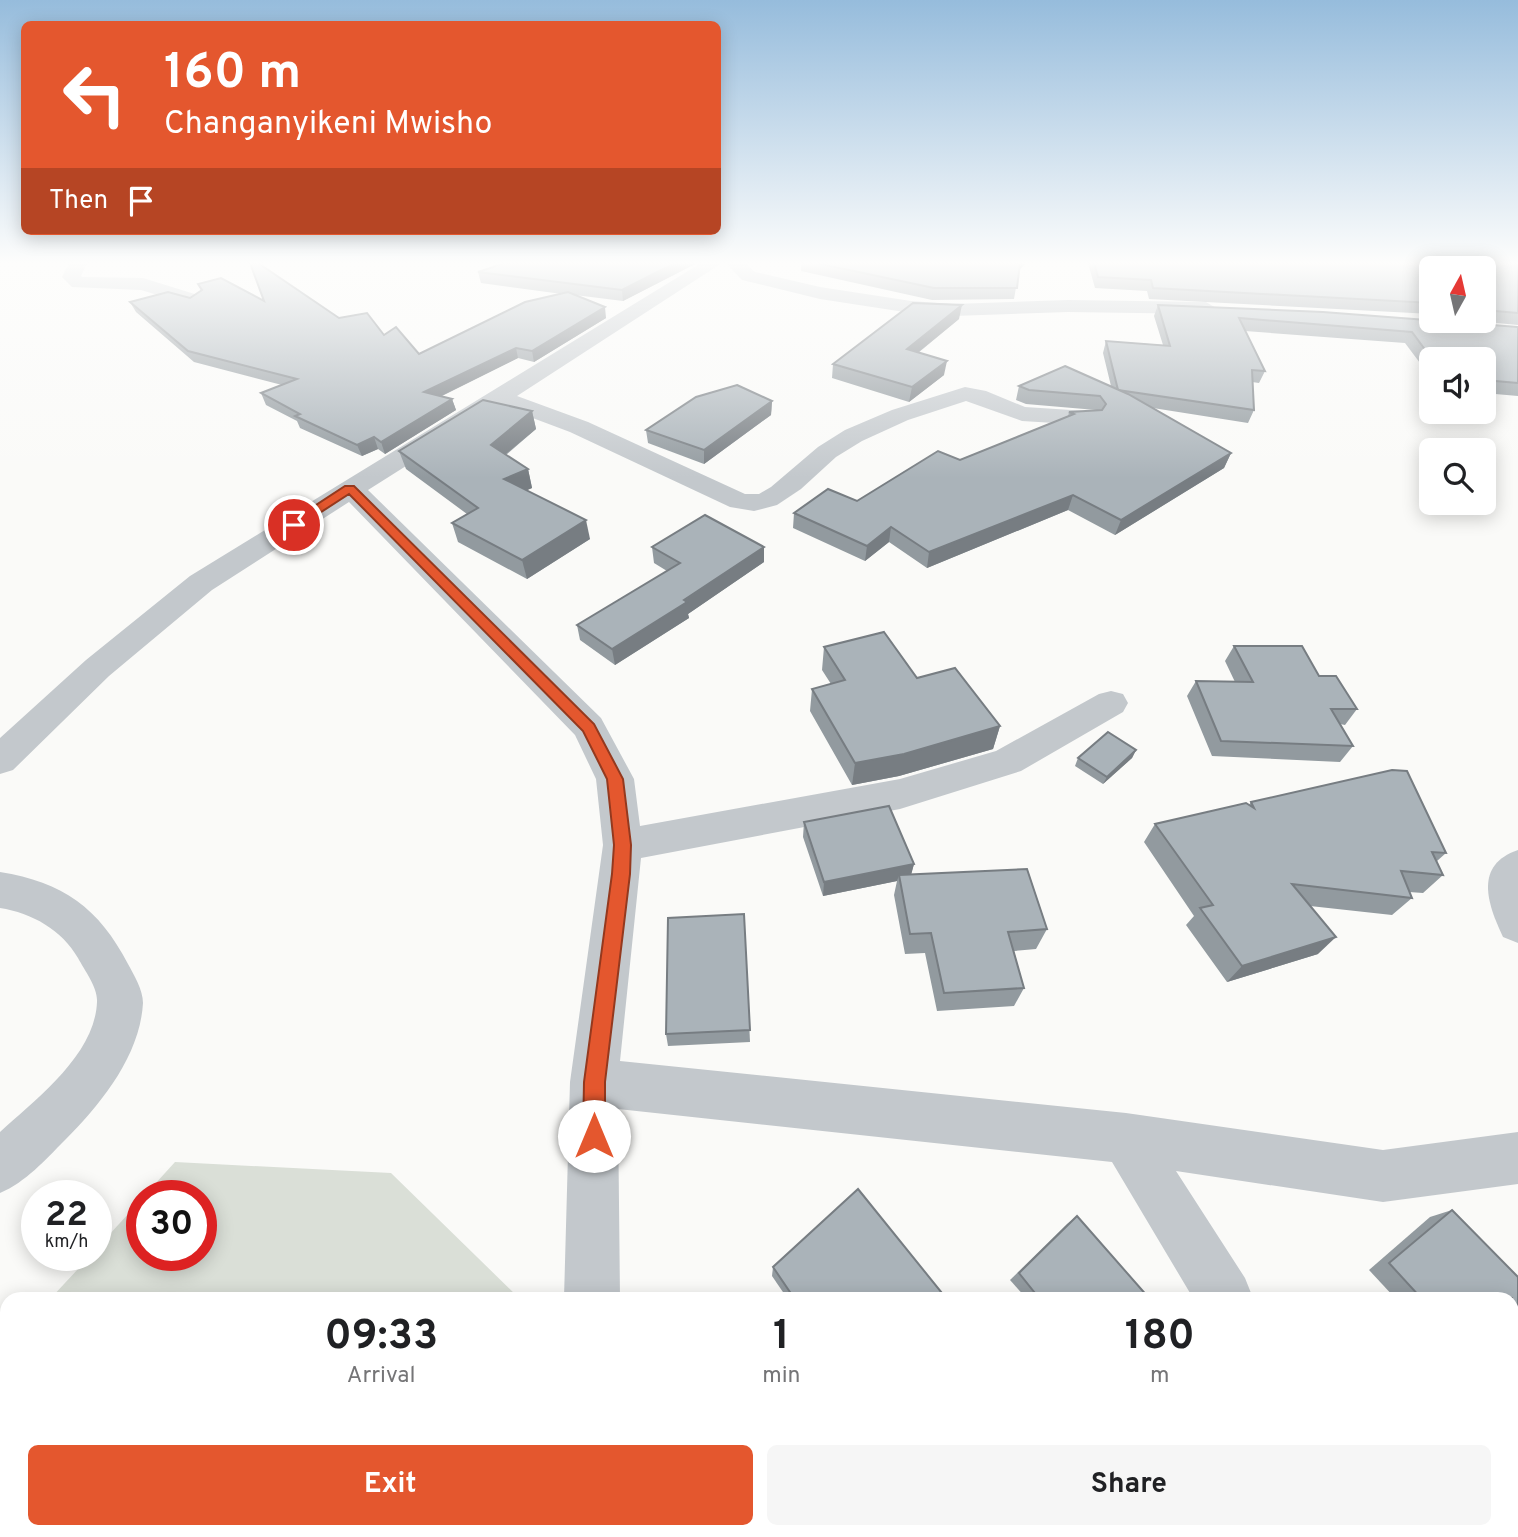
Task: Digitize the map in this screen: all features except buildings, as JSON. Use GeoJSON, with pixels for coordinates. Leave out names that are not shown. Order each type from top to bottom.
{"type":"FeatureCollection","features":[{"type":"Feature","properties":{"kind":"street"},"geometry":{"type":"LineString","coordinates":[[0,760],[127,640],[201,583],[349,488],[502,398],[601,335]]}},
{"type":"Feature","properties":{"kind":"street"},"geometry":{"type":"LineString","coordinates":[[502,398],[579,426],[739,501],[757,504],[771,499],[836,445],[881,421],[965,394],[977,394],[1013,411],[1035,416],[1087,418]]}},
{"type":"Feature","properties":{"kind":"street"},"geometry":{"type":"LineString","coordinates":[[349,488],[589,727],[615,779],[622,845],[594,1082],[592,1292]]}},
{"type":"Feature","properties":{"kind":"street"},"geometry":{"type":"LineString","coordinates":[[622,845],[900,794],[1008,761],[1111,703]]}},
{"type":"Feature","properties":{"kind":"street"},"geometry":{"type":"LineString","coordinates":[[1518,867],[1507,877],[1518,924]]}},
{"type":"Feature","properties":{"kind":"street"},"geometry":{"type":"LineString","coordinates":[[0,890],[24,892],[89,933],[120,1000],[113,1038],[77,1092],[0,1167]]}},
{"type":"Feature","properties":{"kind":"street"},"geometry":{"type":"LineString","coordinates":[[594,1082],[1126,1138],[1383,1176],[1518,1158]]}},
{"type":"Feature","properties":{"kind":"street"},"geometry":{"type":"LineString","coordinates":[[1126,1138],[1220,1292]]}},
{"type":"Feature","properties":{"kind":"shaded area"},"geometry":{"type":"Polygon","coordinates":[[[175,1162],[391,1173],[513,1292],[57,1292],[76,1271],[112,1271],[112,1232],[126,1216],[126,1271],[217,1271],[217,1180],[159,1180],[175,1162]]]}},
{"type":"Feature","properties":{"kind":"route"},"geometry":{"type":"LineString","coordinates":[[294,525],[349,488],[589,727],[615,779],[622,845],[621,874],[594,1082],[594,1136]]}}]}
